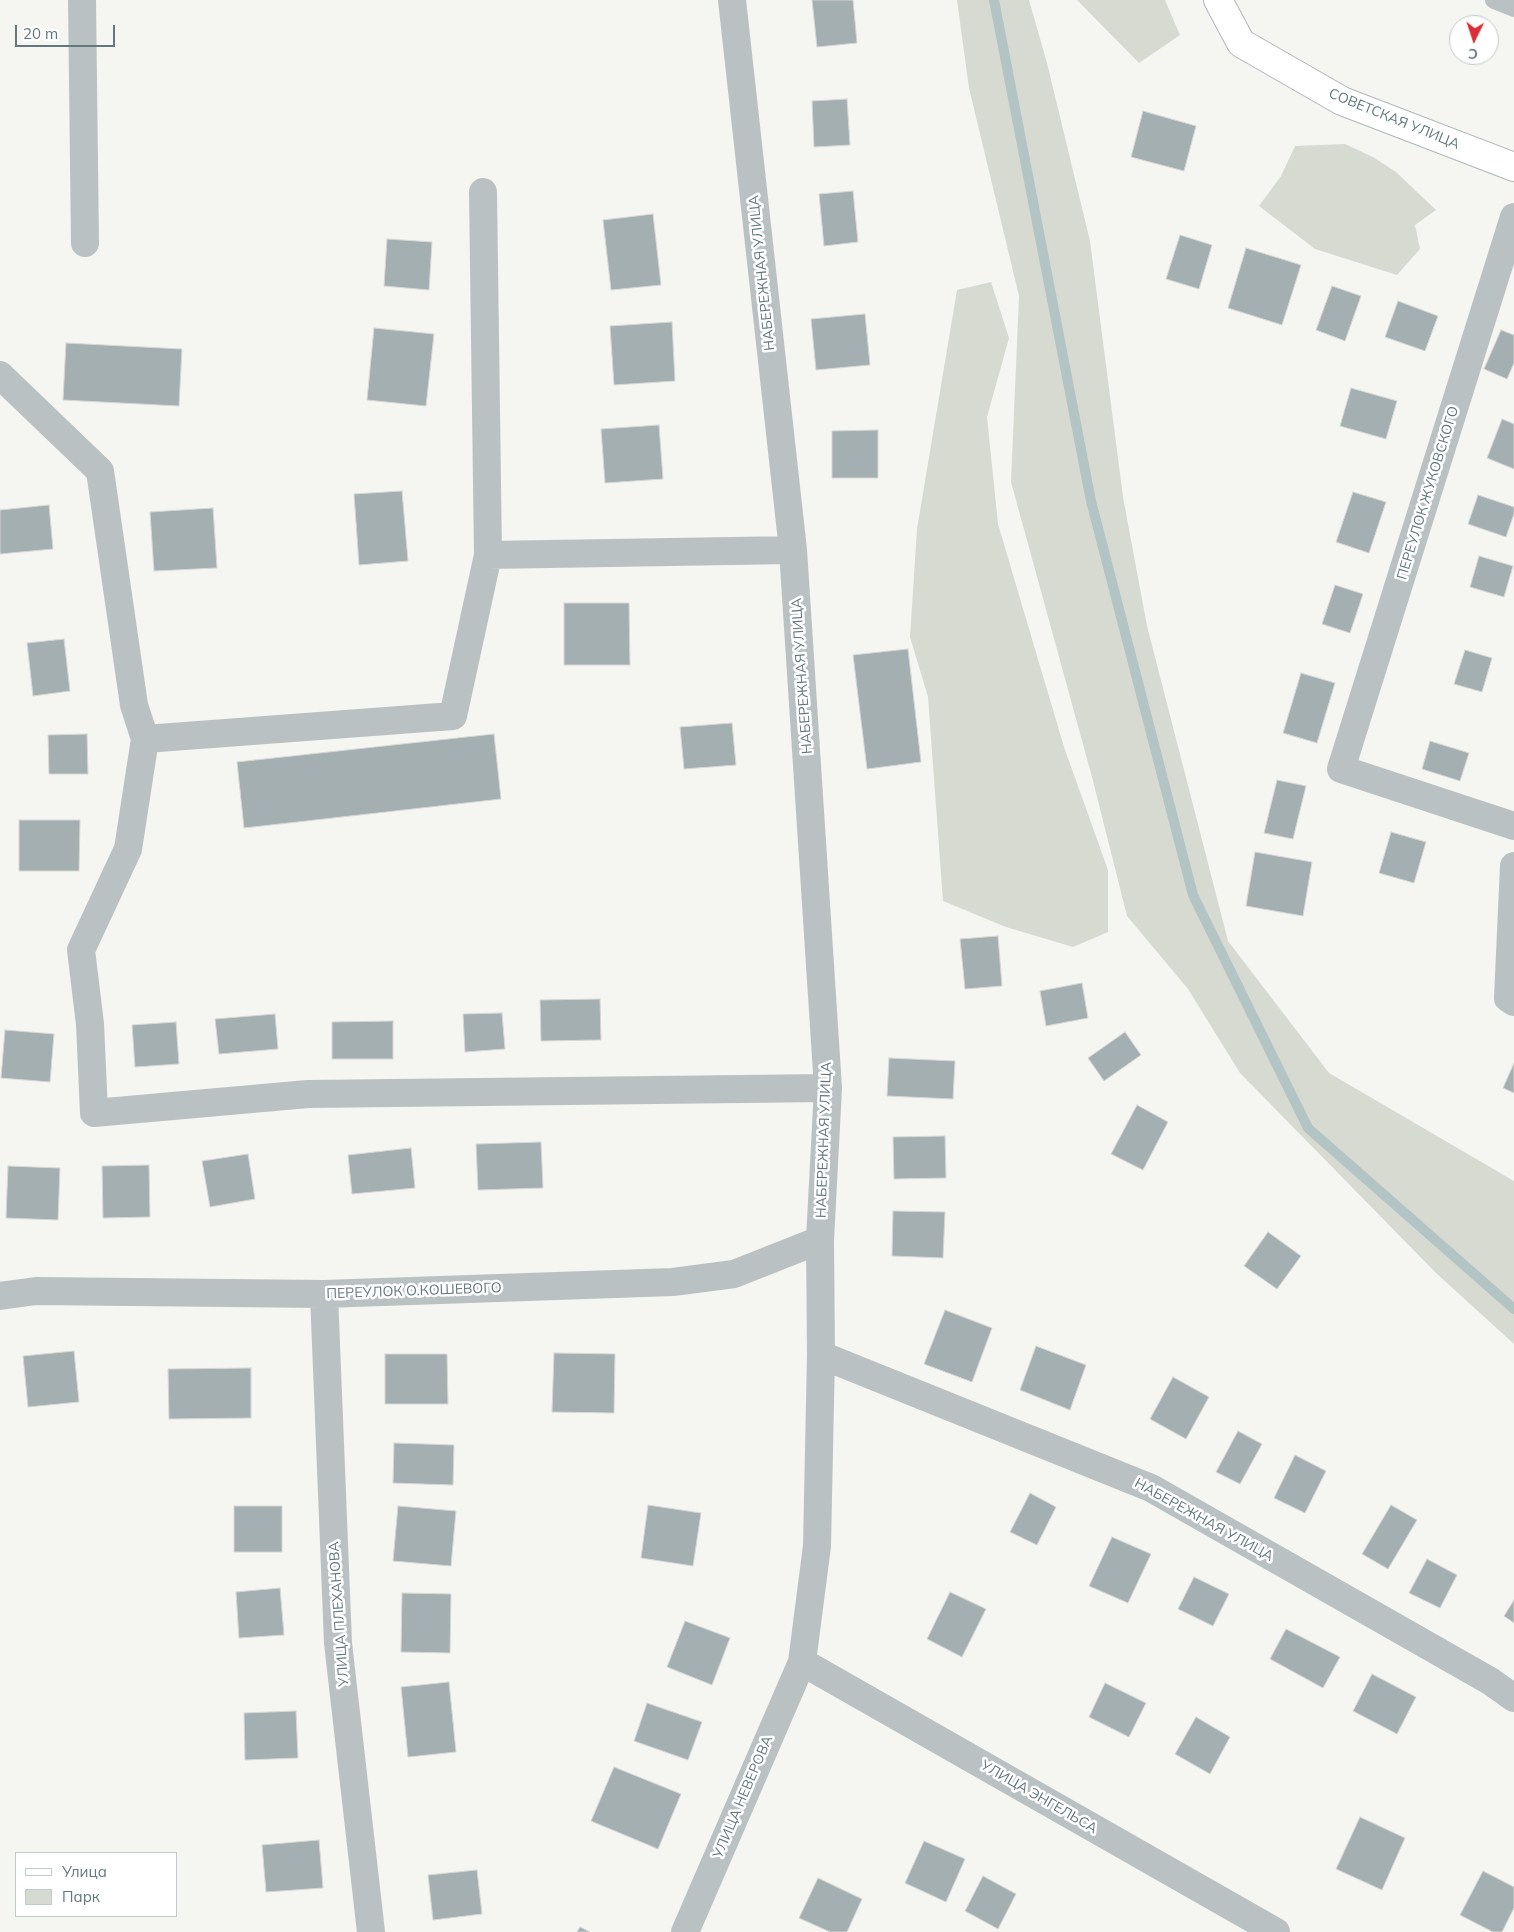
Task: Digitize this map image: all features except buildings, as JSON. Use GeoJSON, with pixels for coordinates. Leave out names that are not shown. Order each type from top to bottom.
{"type":"FeatureCollection","features":[{"type":"Feature","properties":{"kind":"main road","name":"СОВЕТСКАЯ УЛИЦА"},"geometry":{"type":"LineString","coordinates":[[1218,0],[1241,43],[1342,101],[1514,167]]}},
{"type":"Feature","properties":{"kind":"street"},"geometry":{"type":"LineString","coordinates":[[82,0],[85,243]]}},
{"type":"Feature","properties":{"kind":"street","name":"НАБЕРЕЖНАЯ УЛИЦА"},"geometry":{"type":"LineString","coordinates":[[732,0],[793,550],[828,1088],[820,1240],[817,1546],[802,1662]]}},
{"type":"Feature","properties":{"kind":"street"},"geometry":{"type":"LineString","coordinates":[[145,739],[454,716],[488,555],[483,192]]}},
{"type":"Feature","properties":{"kind":"street","name":"ПЕРЕУЛОК ЖУКОВСКОГО"},"geometry":{"type":"LineString","coordinates":[[1514,217],[1341,769],[1514,826]]}},
{"type":"Feature","properties":{"kind":"street"},"geometry":{"type":"LineString","coordinates":[[0,375],[100,471],[134,705],[145,739],[128,849],[81,950],[90,1024],[94,1113],[308,1094],[828,1088]]}},
{"type":"Feature","properties":{"kind":"street"},"geometry":{"type":"LineString","coordinates":[[488,555],[793,550]]}},
{"type":"Feature","properties":{"kind":"street"},"geometry":{"type":"LineString","coordinates":[[1511,1000],[1514,866]]}},
{"type":"Feature","properties":{"kind":"street","name":"ПЕРЕУЛОК О.КОШЕВОГО"},"geometry":{"type":"LineString","coordinates":[[0,1296],[36,1292],[324,1294],[673,1282],[734,1274],[820,1240]]}},
{"type":"Feature","properties":{"kind":"street","name":"УЛИЦА ПЛЕХАНОВА"},"geometry":{"type":"LineString","coordinates":[[324,1294],[338,1643],[371,1932]]}},
{"type":"Feature","properties":{"kind":"street","name":"НАБЕРЕЖНАЯ УЛИЦА"},"geometry":{"type":"LineString","coordinates":[[820,1355],[1151,1488],[1490,1681],[1514,1698]]}},
{"type":"Feature","properties":{"kind":"street","name":"УЛИЦА НЕВЕРОВА"},"geometry":{"type":"LineString","coordinates":[[685,1932],[802,1662]]}},
{"type":"Feature","properties":{"kind":"street","name":"УЛИЦА ЭНГЕЛЬСА"},"geometry":{"type":"LineString","coordinates":[[802,1662],[1276,1932]]}},
{"type":"Feature","properties":{"kind":"lane"},"geometry":{"type":"LineString","coordinates":[[1494,0],[1514,8]]}},
{"type":"Feature","properties":{"kind":"green space"},"geometry":{"type":"Polygon","coordinates":[[[957,0],[1029,0],[1047,63],[1090,241],[1123,497],[1147,626],[1228,941],[1329,1073],[1514,1181],[1514,1344],[1436,1273],[1240,1073],[1188,989],[1127,916],[1092,777],[1011,482],[1019,296],[969,88],[957,0]]]}},
{"type":"Feature","properties":{"kind":"green space"},"geometry":{"type":"Polygon","coordinates":[[[1077,0],[1165,0],[1180,35],[1139,63],[1077,0]]]}},
{"type":"Feature","properties":{"kind":"green space"},"geometry":{"type":"Polygon","coordinates":[[[1345,144],[1373,157],[1396,172],[1436,210],[1415,225],[1420,249],[1397,275],[1315,249],[1259,206],[1281,176],[1295,146],[1345,144]]]}},
{"type":"Feature","properties":{"kind":"green space"},"geometry":{"type":"Polygon","coordinates":[[[991,282],[1009,338],[987,417],[998,524],[1064,747],[1108,870],[1108,932],[1073,947],[1006,927],[943,901],[928,697],[910,637],[917,529],[957,290],[991,282]]]}},
{"type":"Feature","properties":{"kind":"waterway"},"geometry":{"type":"LineString","coordinates":[[994,0],[1091,501],[1193,895],[1308,1128],[1514,1309]]}}]}
